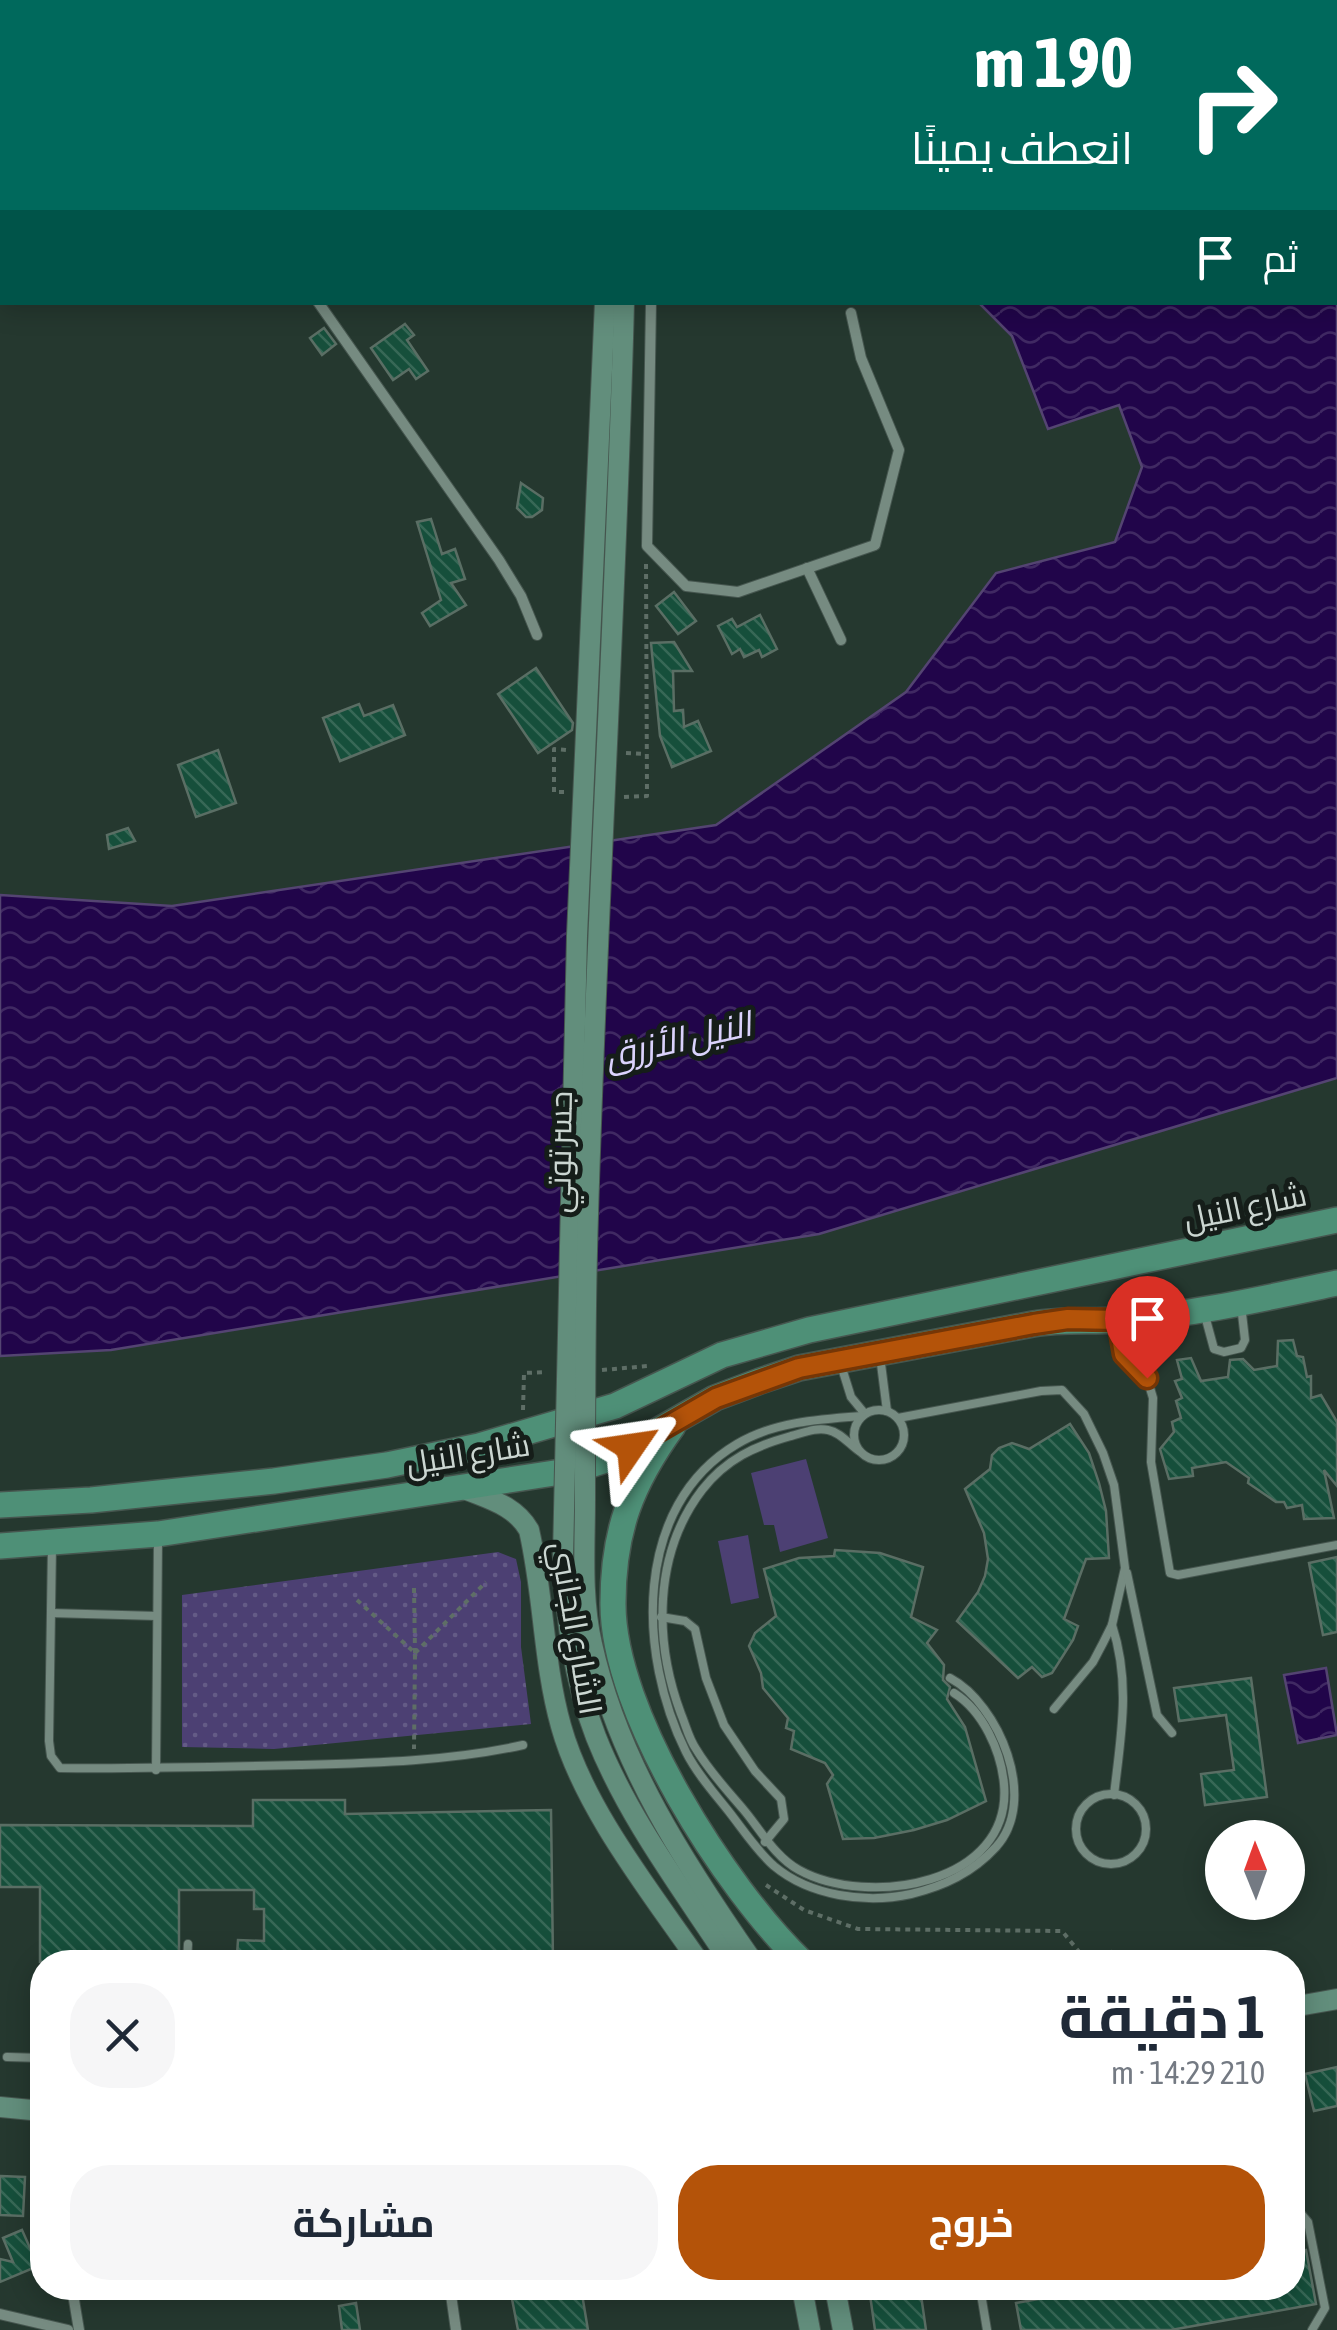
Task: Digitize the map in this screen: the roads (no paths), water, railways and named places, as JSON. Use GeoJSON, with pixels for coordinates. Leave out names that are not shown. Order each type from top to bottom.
{"type":"FeatureCollection","features":[{"type":"Feature","properties":{"kind":"main road","name":"شارع النيل"},"geometry":{"type":"LineString","coordinates":[[0,1504],[91,1500],[387,1465],[479,1446],[615,1406],[722,1356],[782,1337],[1337,1220]]}},
{"type":"Feature","properties":{"kind":"main road","name":"شارع النيل"},"geometry":{"type":"LineString","coordinates":[[0,1546],[158,1534],[574,1470],[631,1447],[679,1417],[760,1380],[839,1360],[1068,1319],[1118,1320],[1241,1303],[1337,1283]]}},
{"type":"Feature","properties":{"kind":"main road"},"geometry":{"type":"LineString","coordinates":[[679,1417],[633,1490],[618,1538],[613,1606],[621,1662],[647,1735],[704,1842],[792,1950]]}},
{"type":"Feature","properties":{"kind":"main road"},"geometry":{"type":"LineString","coordinates":[[91,1500],[94,1541]]}},
{"type":"Feature","properties":{"kind":"street"},"geometry":{"type":"LineString","coordinates":[[320,305],[498,560],[521,596],[537,635]]}},
{"type":"Feature","properties":{"kind":"street","name":"جسر توتي"},"geometry":{"type":"LineString","coordinates":[[605,305],[572,1083],[564,1445],[566,1610],[580,1686],[610,1769],[628,1804],[722,1950]]}},
{"type":"Feature","properties":{"kind":"street","name":"جسر توتي"},"geometry":{"type":"LineString","coordinates":[[624,305],[618,537],[592,1082],[584,1368],[585,1598],[592,1648],[624,1750],[649,1800],[745,1950]]}},
{"type":"Feature","properties":{"kind":"street"},"geometry":{"type":"LineString","coordinates":[[652,305],[647,546],[686,586],[738,592],[875,545],[899,450],[861,358],[852,312]]}},
{"type":"Feature","properties":{"kind":"street"},"geometry":{"type":"LineString","coordinates":[[808,568],[841,640]]}},
{"type":"Feature","properties":{"kind":"street","name":"الشارع الجانبي"},"geometry":{"type":"LineString","coordinates":[[460,1488],[509,1507],[520,1515],[529,1530],[548,1678],[578,1773],[615,1837],[691,1950]]}},
{"type":"Feature","properties":{"kind":"street"},"geometry":{"type":"LineString","coordinates":[[1305,2005],[1337,1999]]}},
{"type":"Feature","properties":{"kind":"street"},"geometry":{"type":"LineString","coordinates":[[0,2107],[30,2110]]}},
{"type":"Feature","properties":{"kind":"street"},"geometry":{"type":"LineString","coordinates":[[74,2300],[79,2330]]}},
{"type":"Feature","properties":{"kind":"street"},"geometry":{"type":"LineString","coordinates":[[452,2300],[456,2330]]}},
{"type":"Feature","properties":{"kind":"street"},"geometry":{"type":"LineString","coordinates":[[804,2300],[810,2330]]}},
{"type":"Feature","properties":{"kind":"street"},"geometry":{"type":"LineString","coordinates":[[837,2300],[842,2330]]}},
{"type":"Feature","properties":{"kind":"street"},"geometry":{"type":"LineString","coordinates":[[0,2314],[68,2330]]}},
{"type":"Feature","properties":{"kind":"lane"},"geometry":{"type":"LineString","coordinates":[[1204,1308],[1214,1349],[1230,1352],[1241,1348],[1246,1340],[1241,1303]]}},
{"type":"Feature","properties":{"kind":"lane"},"geometry":{"type":"LineString","coordinates":[[1118,1320],[1124,1354],[1147,1378],[1153,1398],[1152,1462],[1170,1573],[1178,1575],[1337,1546]]}},
{"type":"Feature","properties":{"kind":"lane"},"geometry":{"type":"LineString","coordinates":[[879,1354],[887,1411]]}},
{"type":"Feature","properties":{"kind":"lane"},"geometry":{"type":"LineString","coordinates":[[839,1360],[851,1397],[864,1415]]}},
{"type":"Feature","properties":{"kind":"lane"},"geometry":{"type":"LineString","coordinates":[[898,1418],[1062,1390],[1084,1414],[1114,1485],[1125,1568],[1157,1714],[1172,1734]]}},
{"type":"Feature","properties":{"kind":"lane"},"geometry":{"type":"LineString","coordinates":[[950,1678],[974,1697],[1014,1772],[1013,1816],[1006,1837],[986,1858],[939,1887],[880,1898],[824,1892],[773,1865],[699,1773],[671,1716],[659,1678],[652,1632],[656,1573],[678,1507],[698,1477],[740,1442],[809,1420],[887,1411],[898,1418],[904,1437],[896,1454],[876,1460],[833,1431],[816,1429],[758,1446],[724,1466],[685,1514],[666,1576],[662,1617],[666,1664],[693,1746],[789,1864],[831,1882],[863,1887],[925,1882],[978,1853],[989,1841],[1002,1812],[1002,1774],[984,1727],[972,1708],[954,1693]]}},
{"type":"Feature","properties":{"kind":"lane"},"geometry":{"type":"LineString","coordinates":[[859,1451],[854,1433],[864,1415]]}},
{"type":"Feature","properties":{"kind":"lane"},"geometry":{"type":"LineString","coordinates":[[156,1770],[158,1534]]}},
{"type":"Feature","properties":{"kind":"lane"},"geometry":{"type":"LineString","coordinates":[[52,1543],[51,1756],[60,1768],[156,1770],[347,1765],[523,1745]]}},
{"type":"Feature","properties":{"kind":"lane"},"geometry":{"type":"LineString","coordinates":[[1054,1710],[1093,1662],[1112,1625],[1125,1568]]}},
{"type":"Feature","properties":{"kind":"lane"},"geometry":{"type":"LineString","coordinates":[[51,1612],[156,1616]]}},
{"type":"Feature","properties":{"kind":"lane"},"geometry":{"type":"LineString","coordinates":[[662,1617],[685,1620],[695,1629],[706,1678],[724,1724],[747,1760],[781,1800],[784,1819],[758,1848]]}},
{"type":"Feature","properties":{"kind":"lane"},"geometry":{"type":"LineString","coordinates":[[1112,1625],[1122,1657],[1123,1711],[1114,1795]]}},
{"type":"Feature","properties":{"kind":"lane"},"geometry":{"type":"LineString","coordinates":[[1114,1795],[1137,1806],[1146,1830],[1136,1853],[1114,1864],[1089,1857],[1076,1836],[1076,1822],[1090,1801],[1114,1795]]}},
{"type":"Feature","properties":{"kind":"lane"},"geometry":{"type":"LineString","coordinates":[[188,1944],[188,1950]]}},
{"type":"Feature","properties":{"kind":"lane"},"geometry":{"type":"LineString","coordinates":[[7,2058],[30,2058]]}},
{"type":"Feature","properties":{"kind":"lane"},"geometry":{"type":"LineString","coordinates":[[1305,2218],[1325,2308],[1312,2330]]}},
{"type":"Feature","properties":{"kind":"lane"},"geometry":{"type":"LineString","coordinates":[[982,2300],[987,2330]]}},
{"type":"Feature","properties":{"kind":"water","name":"النيل الأزرق"},"geometry":{"type":"Polygon","coordinates":[[[981,305],[1337,305],[1337,1078],[819,1234],[111,1350],[0,1356],[0,895],[172,906],[716,825],[906,692],[996,573],[1115,542],[1142,467],[1119,405],[1048,429],[1012,336],[981,305]]]}},
{"type":"Feature","properties":{"kind":"water"},"geometry":{"type":"Polygon","coordinates":[[[1326,1668],[1337,1735],[1298,1743],[1284,1675],[1326,1668]]]}}]}
